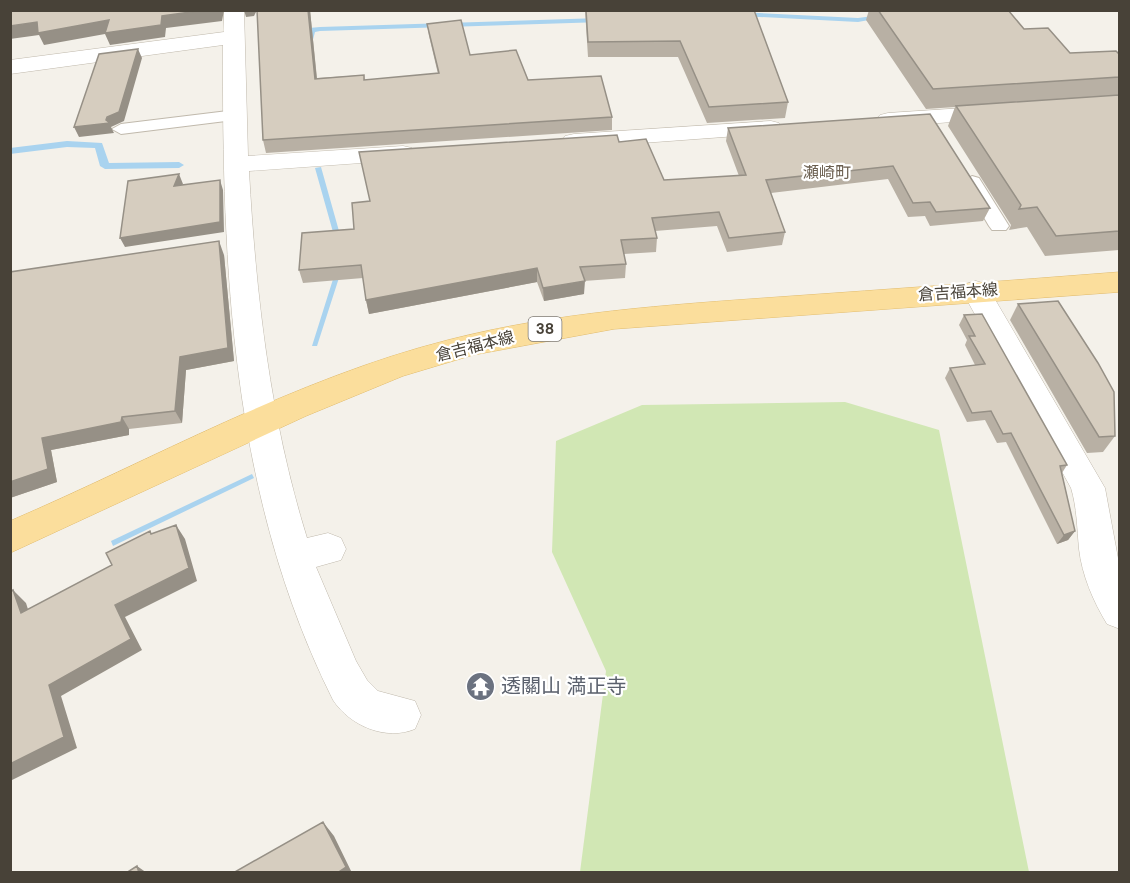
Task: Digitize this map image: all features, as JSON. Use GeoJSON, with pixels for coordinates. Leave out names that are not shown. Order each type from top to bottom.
{"type":"FeatureCollection","features":[{"type":"Feature","properties":{"kind":"main road","name":"倉吉福本線"},"geometry":{"type":"LineString","coordinates":[[10,538],[260,420],[394,367],[542,330],[614,319],[1119,282]]}},
{"type":"Feature","properties":{"kind":"street"},"geometry":{"type":"LineString","coordinates":[[234,10],[237,164],[226,243],[260,420],[311,553],[309,602],[353,694],[366,707],[401,715]]}},
{"type":"Feature","properties":{"kind":"street"},"geometry":{"type":"LineString","coordinates":[[10,67],[234,37]]}},
{"type":"Feature","properties":{"kind":"street"},"geometry":{"type":"LineString","coordinates":[[871,121],[937,127],[1013,112]]}},
{"type":"Feature","properties":{"kind":"street"},"geometry":{"type":"LineString","coordinates":[[548,143],[799,126]]}},
{"type":"Feature","properties":{"kind":"street"},"geometry":{"type":"LineString","coordinates":[[237,164],[428,151]]}},
{"type":"Feature","properties":{"kind":"street"},"geometry":{"type":"LineString","coordinates":[[976,291],[1077,470],[1086,481],[1095,513],[1097,552],[1113,601],[1119,612]]}},
{"type":"Feature","properties":{"kind":"lane"},"geometry":{"type":"LineString","coordinates":[[120,129],[236,115]]}},
{"type":"Feature","properties":{"kind":"lane"},"geometry":{"type":"LineString","coordinates":[[962,167],[999,226]]}},
{"type":"Feature","properties":{"kind":"green space"},"geometry":{"type":"Polygon","coordinates":[[[845,402],[939,430],[1029,872],[580,872],[606,671],[552,552],[556,441],[642,405],[845,402]]]}},
{"type":"Feature","properties":{"kind":"water"},"geometry":{"type":"Polygon","coordinates":[[[321,167],[346,256],[317,346],[312,346],[340,257],[315,168],[321,167]]]}},
{"type":"Feature","properties":{"kind":"water"},"geometry":{"type":"Polygon","coordinates":[[[252,474],[254,478],[113,546],[111,541],[252,474]]]}},
{"type":"Feature","properties":{"kind":"building"},"geometry":{"type":"Polygon","coordinates":[[[10,10],[205,10],[162,16],[161,25],[105,33],[109,20],[38,33],[37,22],[10,26],[10,10]]]}},
{"type":"Feature","properties":{"kind":"building"},"geometry":{"type":"Polygon","coordinates":[[[257,10],[308,10],[315,79],[364,75],[364,80],[439,73],[427,24],[461,20],[470,55],[516,50],[528,80],[601,76],[612,117],[263,140],[257,10]]]}},
{"type":"Feature","properties":{"kind":"building"},"geometry":{"type":"Polygon","coordinates":[[[586,10],[754,10],[788,102],[709,107],[680,41],[588,42],[586,10]]]}},
{"type":"Feature","properties":{"kind":"building"},"geometry":{"type":"Polygon","coordinates":[[[878,10],[1008,10],[1024,29],[1048,28],[1070,53],[1116,51],[1119,54],[1119,77],[933,89],[878,10]]]}},
{"type":"Feature","properties":{"kind":"building"},"geometry":{"type":"Polygon","coordinates":[[[138,49],[119,112],[107,117],[106,120],[110,123],[74,127],[99,54],[138,49]]]}},
{"type":"Feature","properties":{"kind":"building"},"geometry":{"type":"Polygon","coordinates":[[[1119,95],[1119,231],[1056,236],[1037,207],[1019,209],[1021,205],[956,106],[1119,95]]]}},
{"type":"Feature","properties":{"kind":"building"},"geometry":{"type":"Polygon","coordinates":[[[930,114],[990,208],[936,212],[930,202],[913,203],[893,166],[766,180],[785,232],[729,238],[719,212],[652,218],[657,238],[621,240],[626,264],[580,267],[585,281],[543,288],[537,268],[366,300],[361,265],[299,270],[302,233],[354,229],[352,203],[370,201],[359,152],[617,135],[619,142],[646,139],[664,180],[746,175],[728,128],[930,114]]]}},
{"type":"Feature","properties":{"kind":"building"},"geometry":{"type":"Polygon","coordinates":[[[179,174],[174,186],[220,180],[220,222],[120,238],[128,181],[179,174]]]}},
{"type":"Feature","properties":{"kind":"building"},"geometry":{"type":"Polygon","coordinates":[[[219,241],[228,348],[180,357],[175,411],[122,417],[121,422],[42,438],[48,469],[10,482],[10,272],[219,241]]]}},
{"type":"Feature","properties":{"kind":"building"},"geometry":{"type":"Polygon","coordinates":[[[1058,301],[1114,392],[1115,436],[1099,437],[1018,304],[1058,301]]]}},
{"type":"Feature","properties":{"kind":"building"},"geometry":{"type":"Polygon","coordinates":[[[982,314],[1067,465],[1060,466],[1075,531],[1064,535],[1011,433],[1003,434],[991,411],[972,413],[950,368],[985,364],[969,336],[975,336],[964,315],[982,314]]]}},
{"type":"Feature","properties":{"kind":"building"},"geometry":{"type":"Polygon","coordinates":[[[176,525],[189,568],[115,605],[131,639],[49,685],[64,737],[10,764],[10,592],[13,590],[21,613],[112,565],[106,553],[150,531],[151,534],[176,525]]]}},
{"type":"Feature","properties":{"kind":"building"},"geometry":{"type":"Polygon","coordinates":[[[323,822],[346,867],[337,873],[233,873],[323,822]]]}},
{"type":"Feature","properties":{"kind":"building"},"geometry":{"type":"Polygon","coordinates":[[[137,866],[139,873],[126,873],[137,866]]]}},
{"type":"Feature","properties":{"kind":"waterway"},"geometry":{"type":"LineString","coordinates":[[740,14],[858,20],[881,17]]}},
{"type":"Feature","properties":{"kind":"waterway"},"geometry":{"type":"LineString","coordinates":[[308,45],[312,30],[320,29],[600,20]]}},
{"type":"Feature","properties":{"kind":"waterway"},"geometry":{"type":"LineString","coordinates":[[10,151],[67,144],[99,145],[105,166],[179,165]]}},
{"type":"Feature","properties":{"kind":"place","name":"透關山 満正寺"},"geometry":{"type":"Point","coordinates":[480,686]}},
{"type":"Feature","properties":{"kind":"district","name":"瀬崎町"},"geometry":{"type":"Point","coordinates":[827,172]}}]}
